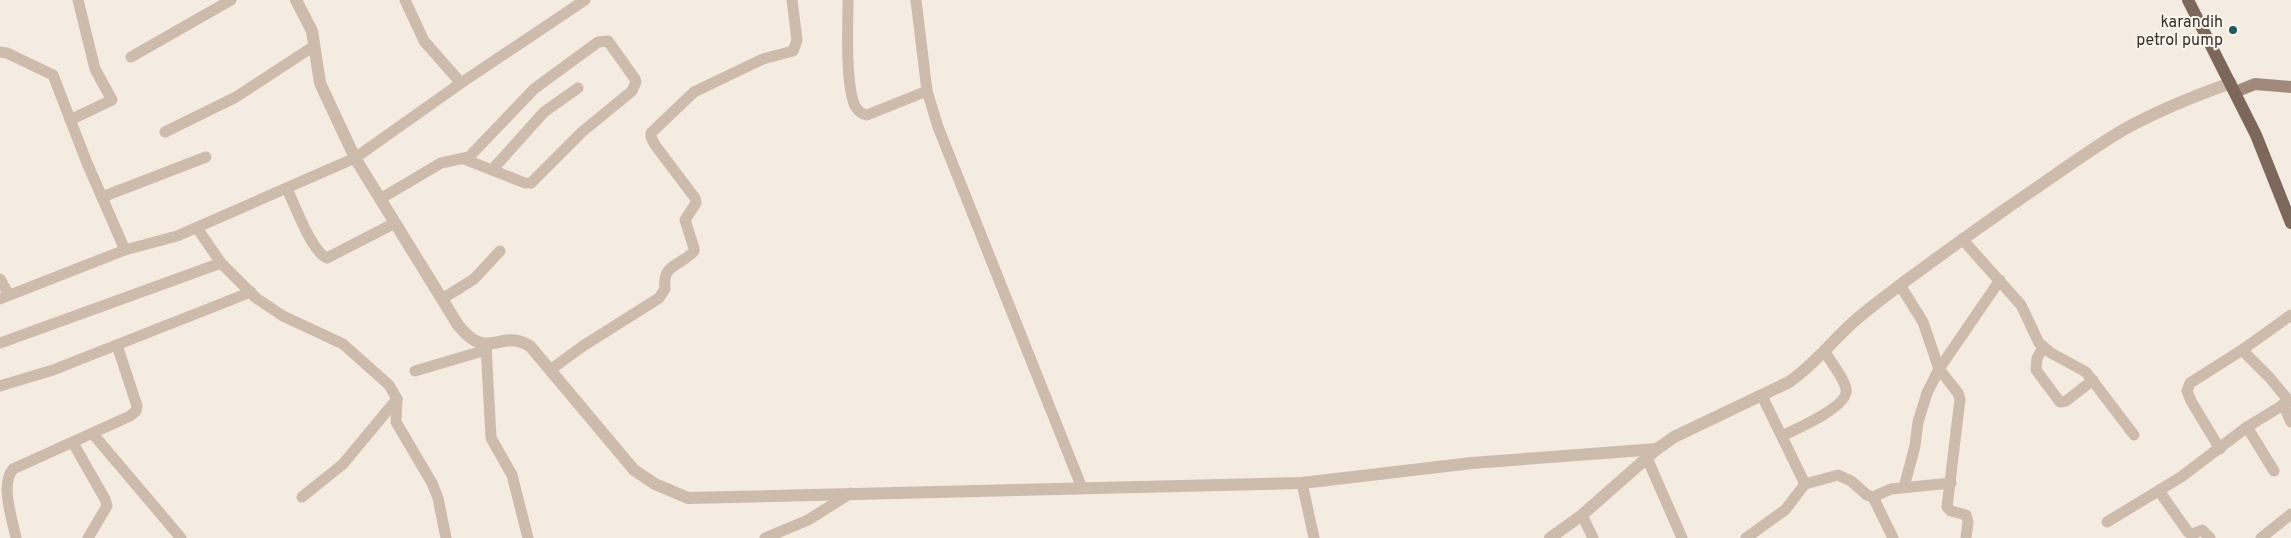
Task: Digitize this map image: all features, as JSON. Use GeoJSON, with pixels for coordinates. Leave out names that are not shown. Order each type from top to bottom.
{"type":"FeatureCollection","features":[{"type":"Feature","properties":{"kind":"main road"},"geometry":{"type":"LineString","coordinates":[[2188,0],[2256,135],[2291,223]]}},
{"type":"Feature","properties":{"kind":"main road"},"geometry":{"type":"LineString","coordinates":[[2233,87],[2255,84],[2291,87]]}},
{"type":"Feature","properties":{"kind":"street"},"geometry":{"type":"LineString","coordinates":[[70,120],[112,100],[95,68],[78,0]]}},
{"type":"Feature","properties":{"kind":"street"},"geometry":{"type":"LineString","coordinates":[[131,57],[231,0]]}},
{"type":"Feature","properties":{"kind":"street"},"geometry":{"type":"LineString","coordinates":[[296,0],[312,31],[320,83],[355,158],[442,299],[468,337],[486,348]]}},
{"type":"Feature","properties":{"kind":"street"},"geometry":{"type":"LineString","coordinates":[[405,0],[427,46],[461,83]]}},
{"type":"Feature","properties":{"kind":"street"},"geometry":{"type":"LineString","coordinates":[[561,0],[568,10]]}},
{"type":"Feature","properties":{"kind":"street"},"geometry":{"type":"LineString","coordinates":[[0,279],[5,297],[125,250],[177,236],[355,158],[461,83],[585,0]]}},
{"type":"Feature","properties":{"kind":"street"},"geometry":{"type":"LineString","coordinates":[[550,370],[583,346],[659,298],[665,289],[664,279],[667,271],[694,251],[685,220],[696,203],[695,198],[655,145],[651,134],[694,92],[763,59],[793,50],[797,40],[792,0]]}},
{"type":"Feature","properties":{"kind":"street"},"geometry":{"type":"LineString","coordinates":[[848,0],[851,84],[854,105],[859,112],[867,115],[927,91]]}},
{"type":"Feature","properties":{"kind":"street"},"geometry":{"type":"LineString","coordinates":[[916,0],[927,91],[954,170],[987,247],[1082,488]]}},
{"type":"Feature","properties":{"kind":"street"},"geometry":{"type":"LineString","coordinates":[[380,199],[441,163],[464,159],[478,149],[534,89],[598,42],[608,41],[635,78],[636,82],[632,91],[582,132],[531,183],[524,183],[464,159]]}},
{"type":"Feature","properties":{"kind":"street"},"geometry":{"type":"LineString","coordinates":[[164,132],[236,98],[314,46]]}},
{"type":"Feature","properties":{"kind":"street"},"geometry":{"type":"LineString","coordinates":[[0,52],[7,52],[53,76],[125,250]]}},
{"type":"Feature","properties":{"kind":"street"},"geometry":{"type":"LineString","coordinates":[[1550,538],[1582,514],[1657,449],[1695,426],[1762,396],[1804,371],[1859,317],[1900,284],[2084,154],[2125,129],[2194,96],[2233,87]]}},
{"type":"Feature","properties":{"kind":"street"},"geometry":{"type":"LineString","coordinates":[[492,170],[544,112],[578,88]]}},
{"type":"Feature","properties":{"kind":"street"},"geometry":{"type":"LineString","coordinates":[[102,197],[206,157]]}},
{"type":"Feature","properties":{"kind":"street"},"geometry":{"type":"LineString","coordinates":[[287,188],[314,245],[322,256],[326,258],[395,223]]}},
{"type":"Feature","properties":{"kind":"street"},"geometry":{"type":"LineString","coordinates":[[197,228],[221,263],[251,292],[283,316],[343,344],[388,385],[398,399],[396,422],[432,483],[438,498],[446,538]]}},
{"type":"Feature","properties":{"kind":"street"},"geometry":{"type":"LineString","coordinates":[[1962,240],[2021,305],[2043,348],[2080,368],[2093,380],[2134,435]]}},
{"type":"Feature","properties":{"kind":"street"},"geometry":{"type":"LineString","coordinates":[[442,299],[474,279],[500,251]]}},
{"type":"Feature","properties":{"kind":"street"},"geometry":{"type":"LineString","coordinates":[[0,343],[221,263]]}},
{"type":"Feature","properties":{"kind":"street"},"geometry":{"type":"LineString","coordinates":[[1904,487],[1915,446],[1922,407],[1939,369],[2000,280]]}},
{"type":"Feature","properties":{"kind":"street"},"geometry":{"type":"LineString","coordinates":[[1900,284],[1923,322],[1939,369],[1958,393],[1960,399],[1947,507],[1951,511],[1966,515],[1968,522],[1966,538]]}},
{"type":"Feature","properties":{"kind":"street"},"geometry":{"type":"LineString","coordinates":[[0,386],[53,370],[251,292]]}},
{"type":"Feature","properties":{"kind":"street"},"geometry":{"type":"LineString","coordinates":[[2220,449],[2190,401],[2187,391],[2190,383],[2242,350],[2291,315]]}},
{"type":"Feature","properties":{"kind":"street"},"geometry":{"type":"LineString","coordinates":[[415,371],[513,338],[522,341],[530,346],[634,470],[655,484],[688,498],[1302,483],[1472,463],[1657,449]]}},
{"type":"Feature","properties":{"kind":"street"},"geometry":{"type":"LineString","coordinates":[[16,538],[4,482],[7,475],[13,469],[93,434],[130,416],[136,411],[137,406],[117,345]]}},
{"type":"Feature","properties":{"kind":"street"},"geometry":{"type":"LineString","coordinates":[[486,348],[491,438],[512,475],[528,538]]}},
{"type":"Feature","properties":{"kind":"street"},"geometry":{"type":"LineString","coordinates":[[2043,348],[2037,358],[2036,370],[2060,402],[2066,401],[2093,380]]}},
{"type":"Feature","properties":{"kind":"street"},"geometry":{"type":"LineString","coordinates":[[2242,350],[2269,377],[2287,402],[2291,422]]}},
{"type":"Feature","properties":{"kind":"street"},"geometry":{"type":"LineString","coordinates":[[1782,436],[1835,408],[1846,396],[1847,390],[1844,383],[1825,352]]}},
{"type":"Feature","properties":{"kind":"street"},"geometry":{"type":"LineString","coordinates":[[1762,396],[1805,484]]}},
{"type":"Feature","properties":{"kind":"street"},"geometry":{"type":"LineString","coordinates":[[302,498],[343,464],[398,399]]}},
{"type":"Feature","properties":{"kind":"street"},"geometry":{"type":"LineString","coordinates":[[2107,522],[2159,491],[2220,449],[2247,427],[2287,402]]}},
{"type":"Feature","properties":{"kind":"street"},"geometry":{"type":"LineString","coordinates":[[2247,427],[2274,471]]}},
{"type":"Feature","properties":{"kind":"street"},"geometry":{"type":"LineString","coordinates":[[93,434],[181,538]]}},
{"type":"Feature","properties":{"kind":"street"},"geometry":{"type":"LineString","coordinates":[[73,443],[106,499],[107,506],[88,538]]}},
{"type":"Feature","properties":{"kind":"street"},"geometry":{"type":"LineString","coordinates":[[1647,458],[1682,538]]}},
{"type":"Feature","properties":{"kind":"street"},"geometry":{"type":"LineString","coordinates":[[1746,538],[1785,510],[1805,484],[1838,475],[1851,481],[1867,495],[1873,497],[1891,489],[1951,483]]}},
{"type":"Feature","properties":{"kind":"street"},"geometry":{"type":"LineString","coordinates":[[1302,483],[1314,538]]}},
{"type":"Feature","properties":{"kind":"street"},"geometry":{"type":"LineString","coordinates":[[2159,491],[2188,532],[2192,534],[2202,530],[2210,538]]}},
{"type":"Feature","properties":{"kind":"street"},"geometry":{"type":"LineString","coordinates":[[765,538],[808,520],[851,494]]}},
{"type":"Feature","properties":{"kind":"street"},"geometry":{"type":"LineString","coordinates":[[1873,497],[1893,538]]}},
{"type":"Feature","properties":{"kind":"street"},"geometry":{"type":"LineString","coordinates":[[1582,514],[1593,538]]}},
{"type":"Feature","properties":{"kind":"street"},"geometry":{"type":"LineString","coordinates":[[2261,538],[2291,514]]}},
{"type":"Feature","properties":{"kind":"place","name":"karandih petrol pump"},"geometry":{"type":"Point","coordinates":[2233,30]}}]}
